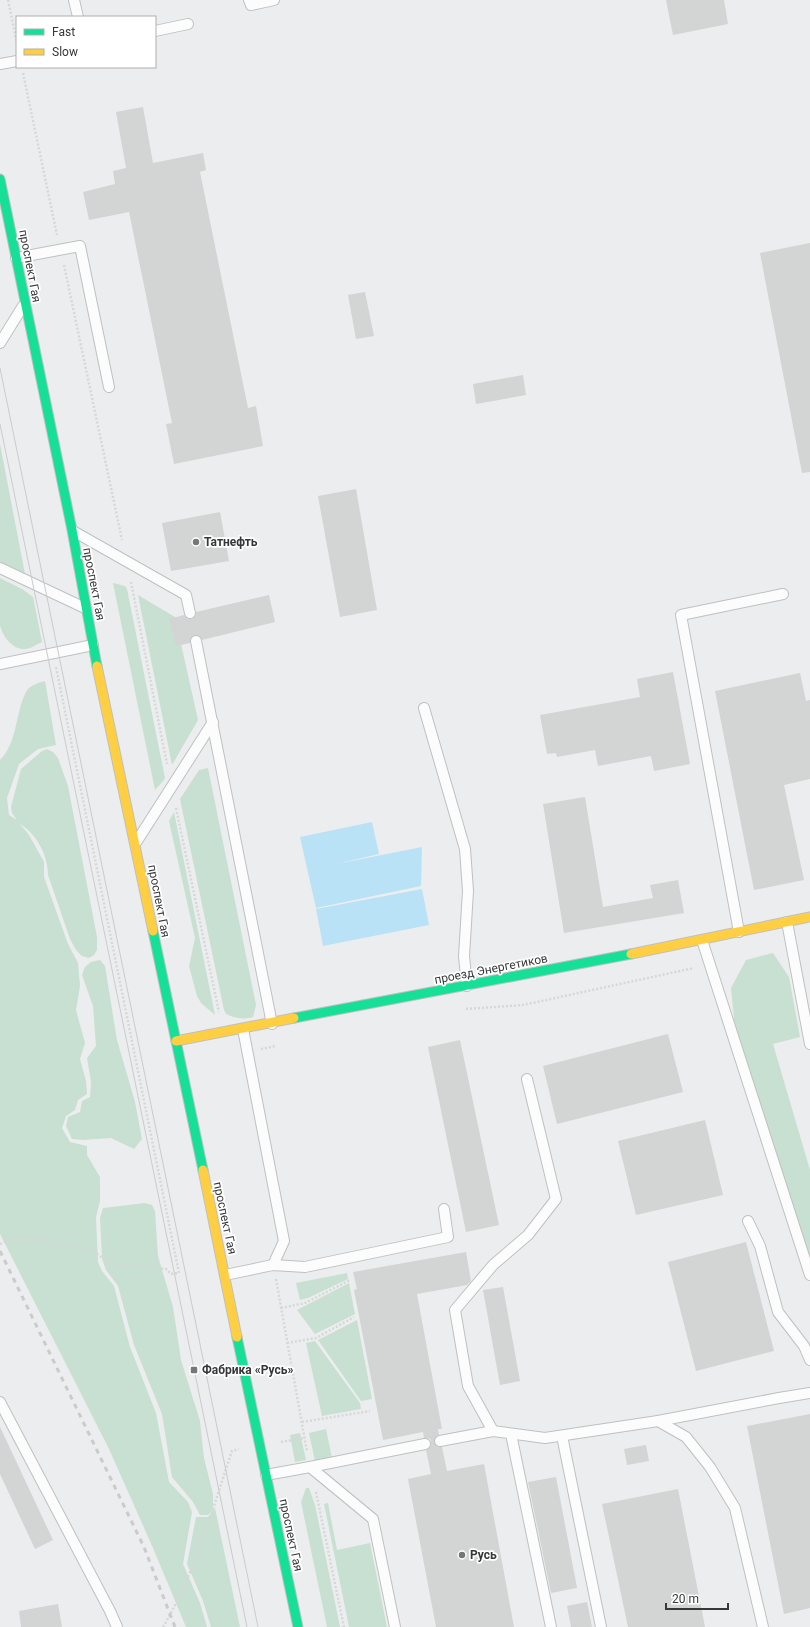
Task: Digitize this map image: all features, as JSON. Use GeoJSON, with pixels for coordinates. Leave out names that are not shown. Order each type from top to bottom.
{"type":"FeatureCollection","features":[{"type":"Feature","properties":{"kind":"main road","name":"проспект Гая"},"geometry":{"type":"LineString","coordinates":[[0,179],[72,530],[93,645],[136,843],[298,1627]]}},
{"type":"Feature","properties":{"kind":"main road","name":"проезд Энергетиков"},"geometry":{"type":"LineString","coordinates":[[176,1041],[272,1024],[702,940],[810,917]]}},
{"type":"Feature","properties":{"kind":"lane"},"geometry":{"type":"LineString","coordinates":[[74,0],[78,16]]}},
{"type":"Feature","properties":{"kind":"lane"},"geometry":{"type":"LineString","coordinates":[[250,0],[251,5],[274,0]]}},
{"type":"Feature","properties":{"kind":"lane"},"geometry":{"type":"LineString","coordinates":[[156,31],[188,24]]}},
{"type":"Feature","properties":{"kind":"lane"},"geometry":{"type":"LineString","coordinates":[[0,64],[16,61]]}},
{"type":"Feature","properties":{"kind":"lane"},"geometry":{"type":"LineString","coordinates":[[16,258],[80,246],[109,387]]}},
{"type":"Feature","properties":{"kind":"lane"},"geometry":{"type":"LineString","coordinates":[[0,343],[25,302]]}},
{"type":"Feature","properties":{"kind":"lane"},"geometry":{"type":"LineString","coordinates":[[72,530],[186,596],[190,614]]}},
{"type":"Feature","properties":{"kind":"lane"},"geometry":{"type":"LineString","coordinates":[[0,568],[87,609]]}},
{"type":"Feature","properties":{"kind":"lane"},"geometry":{"type":"LineString","coordinates":[[738,932],[681,615],[783,594]]}},
{"type":"Feature","properties":{"kind":"lane"},"geometry":{"type":"LineString","coordinates":[[196,641],[272,1024]]}},
{"type":"Feature","properties":{"kind":"lane"},"geometry":{"type":"LineString","coordinates":[[0,664],[93,645]]}},
{"type":"Feature","properties":{"kind":"lane"},"geometry":{"type":"LineString","coordinates":[[424,708],[465,849],[468,891],[464,956],[466,986]]}},
{"type":"Feature","properties":{"kind":"lane"},"geometry":{"type":"LineString","coordinates":[[136,843],[213,722]]}},
{"type":"Feature","properties":{"kind":"lane"},"geometry":{"type":"LineString","coordinates":[[787,922],[810,1044]]}},
{"type":"Feature","properties":{"kind":"lane"},"geometry":{"type":"LineString","coordinates":[[702,940],[810,1275]]}},
{"type":"Feature","properties":{"kind":"lane"},"geometry":{"type":"LineString","coordinates":[[243,1029],[284,1241],[273,1265]]}},
{"type":"Feature","properties":{"kind":"lane"},"geometry":{"type":"LineString","coordinates":[[493,1431],[468,1386],[455,1310],[492,1264],[528,1236],[556,1199],[527,1079]]}},
{"type":"Feature","properties":{"kind":"lane"},"geometry":{"type":"LineString","coordinates":[[225,1275],[273,1265],[305,1267],[448,1237],[444,1209]]}},
{"type":"Feature","properties":{"kind":"lane"},"geometry":{"type":"LineString","coordinates":[[748,1221],[760,1246],[778,1312],[804,1346],[810,1360]]}},
{"type":"Feature","properties":{"kind":"lane"},"geometry":{"type":"LineString","coordinates":[[440,1441],[493,1431],[545,1438],[562,1436],[658,1421],[810,1393]]}},
{"type":"Feature","properties":{"kind":"lane"},"geometry":{"type":"LineString","coordinates":[[0,1402],[117,1627]]}},
{"type":"Feature","properties":{"kind":"lane"},"geometry":{"type":"LineString","coordinates":[[658,1421],[686,1437],[710,1467],[735,1508],[763,1627]]}},
{"type":"Feature","properties":{"kind":"lane"},"geometry":{"type":"LineString","coordinates":[[511,1434],[551,1627]]}},
{"type":"Feature","properties":{"kind":"lane"},"geometry":{"type":"LineString","coordinates":[[562,1436],[600,1627]]}},
{"type":"Feature","properties":{"kind":"lane"},"geometry":{"type":"LineString","coordinates":[[266,1475],[425,1444]]}},
{"type":"Feature","properties":{"kind":"lane"},"geometry":{"type":"LineString","coordinates":[[310,1466],[373,1519],[395,1627]]}},
{"type":"Feature","properties":{"kind":"path"},"geometry":{"type":"LineString","coordinates":[[8,0],[16,38]]}},
{"type":"Feature","properties":{"kind":"path"},"geometry":{"type":"LineString","coordinates":[[0,1244],[12,1239],[29,1239],[90,1250],[111,1264],[166,1269],[171,1274],[179,1273],[53,653]]}},
{"type":"Feature","properties":{"kind":"path"},"geometry":{"type":"LineString","coordinates":[[465,1009],[523,1005],[710,964]]}},
{"type":"Feature","properties":{"kind":"path"},"geometry":{"type":"LineString","coordinates":[[247,1052],[278,1045]]}},
{"type":"Feature","properties":{"kind":"path"},"geometry":{"type":"LineString","coordinates":[[273,1265],[310,1466],[344,1627]]}},
{"type":"Feature","properties":{"kind":"path"},"geometry":{"type":"LineString","coordinates":[[281,1308],[305,1303],[350,1280]]}},
{"type":"Feature","properties":{"kind":"path"},"geometry":{"type":"LineString","coordinates":[[287,1342],[316,1338],[354,1317]]}},
{"type":"Feature","properties":{"kind":"path"},"geometry":{"type":"LineString","coordinates":[[302,1422],[370,1411]]}},
{"type":"Feature","properties":{"kind":"path"},"geometry":{"type":"LineString","coordinates":[[163,1627],[185,1585],[232,1451]]}},
{"type":"Feature","properties":{"kind":"green space"},"geometry":{"type":"Polygon","coordinates":[[[0,444],[25,574],[0,562],[0,444]]]}},
{"type":"Feature","properties":{"kind":"green space"},"geometry":{"type":"Polygon","coordinates":[[[0,578],[22,589],[33,597],[42,642],[29,648],[21,649],[12,645],[3,634],[0,625],[0,578]]]}},
{"type":"Feature","properties":{"kind":"green space"},"geometry":{"type":"Polygon","coordinates":[[[113,583],[125,586],[127,589],[165,778],[155,790],[113,583]]]}},
{"type":"Feature","properties":{"kind":"green space"},"geometry":{"type":"Polygon","coordinates":[[[138,595],[175,617],[198,720],[172,765],[138,595]]]}},
{"type":"Feature","properties":{"kind":"green space"},"geometry":{"type":"Polygon","coordinates":[[[45,681],[56,745],[38,749],[19,764],[7,798],[9,815],[17,820],[12,813],[11,807],[21,769],[42,751],[47,749],[53,752],[58,758],[68,786],[97,937],[97,950],[94,955],[89,958],[82,956],[76,950],[70,939],[48,875],[44,853],[32,834],[20,824],[29,835],[44,862],[44,877],[68,944],[78,963],[80,986],[76,1010],[85,1043],[80,1059],[86,1081],[87,1094],[78,1100],[75,1110],[66,1116],[62,1128],[70,1142],[87,1146],[87,1155],[100,1177],[100,1201],[96,1217],[98,1262],[102,1271],[114,1286],[130,1347],[156,1413],[169,1482],[188,1502],[192,1512],[183,1564],[200,1603],[207,1627],[186,1627],[109,1449],[0,1234],[0,760],[10,745],[22,700],[26,692],[32,686],[45,681]]]}},
{"type":"Feature","properties":{"kind":"green space"},"geometry":{"type":"Polygon","coordinates":[[[208,768],[256,1005],[253,1017],[250,1018],[232,1017],[226,1014],[224,1010],[180,799],[199,770],[208,768]]]}},
{"type":"Feature","properties":{"kind":"green space"},"geometry":{"type":"Polygon","coordinates":[[[174,812],[215,1015],[201,1003],[197,996],[189,966],[195,938],[169,821],[174,812]]]}},
{"type":"Feature","properties":{"kind":"green space"},"geometry":{"type":"Polygon","coordinates":[[[773,953],[789,977],[800,1037],[773,1044],[810,1170],[810,1267],[735,1029],[731,988],[746,960],[773,953]]]}},
{"type":"Feature","properties":{"kind":"green space"},"geometry":{"type":"Polygon","coordinates":[[[100,960],[105,966],[117,1040],[135,1102],[142,1139],[134,1149],[111,1138],[83,1140],[72,1139],[66,1126],[68,1117],[80,1112],[82,1101],[90,1097],[91,1082],[87,1058],[96,1046],[93,1006],[82,975],[85,967],[91,962],[100,960]]]}},
{"type":"Feature","properties":{"kind":"green space"},"geometry":{"type":"Polygon","coordinates":[[[145,1203],[152,1205],[155,1211],[158,1256],[173,1307],[181,1360],[200,1421],[204,1458],[213,1494],[213,1510],[208,1515],[200,1515],[193,1502],[172,1477],[162,1414],[134,1345],[118,1286],[106,1270],[102,1259],[100,1218],[103,1208],[145,1203]]]}},
{"type":"Feature","properties":{"kind":"green space"},"geometry":{"type":"Polygon","coordinates":[[[347,1273],[348,1279],[308,1298],[300,1300],[296,1283],[347,1273]]]}},
{"type":"Feature","properties":{"kind":"green space"},"geometry":{"type":"Polygon","coordinates":[[[349,1283],[355,1314],[315,1334],[297,1310],[349,1283]]]}},
{"type":"Feature","properties":{"kind":"green space"},"geometry":{"type":"Polygon","coordinates":[[[357,1320],[372,1399],[361,1401],[318,1340],[357,1320]]]}},
{"type":"Feature","properties":{"kind":"green space"},"geometry":{"type":"Polygon","coordinates":[[[315,1341],[360,1403],[361,1409],[322,1416],[306,1343],[315,1341]]]}},
{"type":"Feature","properties":{"kind":"green space"},"geometry":{"type":"Polygon","coordinates":[[[326,1429],[332,1458],[315,1461],[309,1433],[326,1429]]]}},
{"type":"Feature","properties":{"kind":"green space"},"geometry":{"type":"Polygon","coordinates":[[[300,1433],[306,1460],[295,1462],[290,1435],[300,1433]]]}},
{"type":"Feature","properties":{"kind":"green space"},"geometry":{"type":"Polygon","coordinates":[[[306,1488],[309,1488],[315,1505],[340,1627],[327,1627],[301,1502],[306,1488]]]}},
{"type":"Feature","properties":{"kind":"green space"},"geometry":{"type":"Polygon","coordinates":[[[328,1503],[337,1550],[370,1543],[387,1627],[349,1627],[324,1504],[328,1503]]]}},
{"type":"Feature","properties":{"kind":"green space"},"geometry":{"type":"Polygon","coordinates":[[[215,1508],[240,1627],[211,1627],[203,1601],[187,1564],[196,1517],[208,1517],[215,1508]]]}},
{"type":"Feature","properties":{"kind":"water"},"geometry":{"type":"Polygon","coordinates":[[[372,822],[379,854],[336,864],[422,847],[421,886],[316,908],[300,837],[372,822]]]}},
{"type":"Feature","properties":{"kind":"water"},"geometry":{"type":"Polygon","coordinates":[[[422,889],[429,925],[323,946],[316,909],[422,889]]]}},
{"type":"Feature","properties":{"kind":"building"},"geometry":{"type":"Polygon","coordinates":[[[666,0],[724,0],[728,24],[673,35],[666,0]]]}},
{"type":"Feature","properties":{"kind":"building"},"geometry":{"type":"Polygon","coordinates":[[[143,107],[153,163],[203,153],[206,170],[200,172],[248,408],[256,406],[263,446],[174,464],[166,424],[172,423],[129,212],[89,220],[83,192],[115,184],[113,171],[126,168],[116,112],[143,107]]]}},
{"type":"Feature","properties":{"kind":"building"},"geometry":{"type":"Polygon","coordinates":[[[810,243],[810,472],[802,473],[760,253],[810,243]]]}},
{"type":"Feature","properties":{"kind":"building"},"geometry":{"type":"Polygon","coordinates":[[[365,292],[374,336],[356,339],[348,295],[365,292]]]}},
{"type":"Feature","properties":{"kind":"building"},"geometry":{"type":"Polygon","coordinates":[[[523,375],[526,395],[476,404],[473,384],[523,375]]]}},
{"type":"Feature","properties":{"kind":"building"},"geometry":{"type":"Polygon","coordinates":[[[356,489],[377,610],[340,617],[318,496],[356,489]]]}},
{"type":"Feature","properties":{"kind":"building","name":"Татнефть"},"geometry":{"type":"Polygon","coordinates":[[[220,512],[229,561],[171,571],[162,523],[220,512]]]}},
{"type":"Feature","properties":{"kind":"building"},"geometry":{"type":"Polygon","coordinates":[[[269,595],[275,622],[202,640],[198,635],[194,635],[190,639],[190,643],[176,646],[169,619],[184,615],[188,619],[192,619],[196,615],[196,612],[269,595]]]}},
{"type":"Feature","properties":{"kind":"building"},"geometry":{"type":"Polygon","coordinates":[[[673,672],[690,764],[654,771],[651,756],[598,766],[595,750],[557,757],[556,753],[547,754],[540,715],[640,697],[637,679],[673,672]]]}},
{"type":"Feature","properties":{"kind":"building"},"geometry":{"type":"Polygon","coordinates":[[[800,673],[806,701],[810,700],[810,779],[784,785],[804,880],[754,890],[715,691],[800,673]]]}},
{"type":"Feature","properties":{"kind":"building"},"geometry":{"type":"Polygon","coordinates":[[[585,797],[603,907],[653,898],[650,885],[678,880],[684,913],[564,933],[543,804],[585,797]]]}},
{"type":"Feature","properties":{"kind":"building"},"geometry":{"type":"Polygon","coordinates":[[[668,1034],[683,1092],[557,1124],[543,1066],[668,1034]]]}},
{"type":"Feature","properties":{"kind":"building"},"geometry":{"type":"Polygon","coordinates":[[[460,1040],[499,1225],[466,1232],[428,1047],[460,1040]]]}},
{"type":"Feature","properties":{"kind":"building"},"geometry":{"type":"Polygon","coordinates":[[[705,1120],[723,1195],[636,1215],[618,1141],[705,1120]]]}},
{"type":"Feature","properties":{"kind":"building"},"geometry":{"type":"Polygon","coordinates":[[[746,1242],[774,1351],[696,1371],[668,1262],[746,1242]]]}},
{"type":"Feature","properties":{"kind":"building"},"geometry":{"type":"Polygon","coordinates":[[[466,1252],[471,1281],[467,1285],[417,1294],[442,1429],[438,1429],[439,1435],[436,1436],[434,1442],[438,1447],[442,1447],[447,1471],[484,1464],[514,1627],[436,1627],[408,1479],[431,1474],[426,1450],[431,1446],[431,1442],[430,1439],[424,1438],[423,1432],[383,1440],[354,1290],[357,1289],[353,1272],[466,1252]]]}},
{"type":"Feature","properties":{"kind":"building"},"geometry":{"type":"Polygon","coordinates":[[[503,1287],[520,1381],[500,1385],[483,1290],[503,1287]]]}},
{"type":"Feature","properties":{"kind":"building"},"geometry":{"type":"Polygon","coordinates":[[[810,1414],[810,1608],[784,1614],[747,1426],[810,1414]]]}},
{"type":"Feature","properties":{"kind":"building"},"geometry":{"type":"Polygon","coordinates":[[[0,1427],[53,1540],[35,1549],[0,1474],[0,1427]]]}},
{"type":"Feature","properties":{"kind":"building"},"geometry":{"type":"Polygon","coordinates":[[[646,1445],[649,1461],[627,1465],[624,1449],[646,1445]]]}},
{"type":"Feature","properties":{"kind":"building"},"geometry":{"type":"Polygon","coordinates":[[[556,1477],[577,1588],[551,1593],[528,1482],[556,1477]]]}},
{"type":"Feature","properties":{"kind":"building"},"geometry":{"type":"Polygon","coordinates":[[[678,1489],[705,1627],[628,1627],[602,1504],[678,1489]]]}},
{"type":"Feature","properties":{"kind":"building"},"geometry":{"type":"Polygon","coordinates":[[[587,1602],[592,1627],[571,1627],[567,1606],[587,1602]]]}},
{"type":"Feature","properties":{"kind":"building"},"geometry":{"type":"Polygon","coordinates":[[[58,1604],[62,1627],[21,1627],[19,1611],[58,1604]]]}},
{"type":"Feature","properties":{"kind":"tram line"},"geometry":{"type":"LineString","coordinates":[[0,368],[258,1627]]}},
{"type":"Feature","properties":{"kind":"tram line"},"geometry":{"type":"LineString","coordinates":[[0,424],[247,1627]]}},
{"type":"Feature","properties":{"kind":"railway"},"geometry":{"type":"LineString","coordinates":[[0,1251],[144,1547],[175,1627]]}},
{"type":"Feature","properties":{"kind":"traffic: fast"},"geometry":{"type":"LineString","coordinates":[[0,179],[72,530],[97,666]]}},
{"type":"Feature","properties":{"kind":"traffic: fast"},"geometry":{"type":"LineString","coordinates":[[153,931],[203,1170]]}},
{"type":"Feature","properties":{"kind":"traffic: fast"},"geometry":{"type":"LineString","coordinates":[[294,1018],[631,954]]}},
{"type":"Feature","properties":{"kind":"traffic: fast"},"geometry":{"type":"LineString","coordinates":[[237,1337],[298,1627]]}},
{"type":"Feature","properties":{"kind":"traffic: slow"},"geometry":{"type":"LineString","coordinates":[[97,666],[153,931]]}},
{"type":"Feature","properties":{"kind":"traffic: slow"},"geometry":{"type":"LineString","coordinates":[[631,954],[810,917]]}},
{"type":"Feature","properties":{"kind":"traffic: slow"},"geometry":{"type":"LineString","coordinates":[[176,1041],[294,1018]]}},
{"type":"Feature","properties":{"kind":"traffic: slow"},"geometry":{"type":"LineString","coordinates":[[203,1170],[237,1337]]}},
{"type":"Feature","properties":{"kind":"place","name":"Татнефть"},"geometry":{"type":"Point","coordinates":[196,542]}},
{"type":"Feature","properties":{"kind":"place","name":"Фабрика «Русь»"},"geometry":{"type":"Point","coordinates":[194,1370]}},
{"type":"Feature","properties":{"kind":"place","name":"Русь"},"geometry":{"type":"Point","coordinates":[462,1555]}}]}
